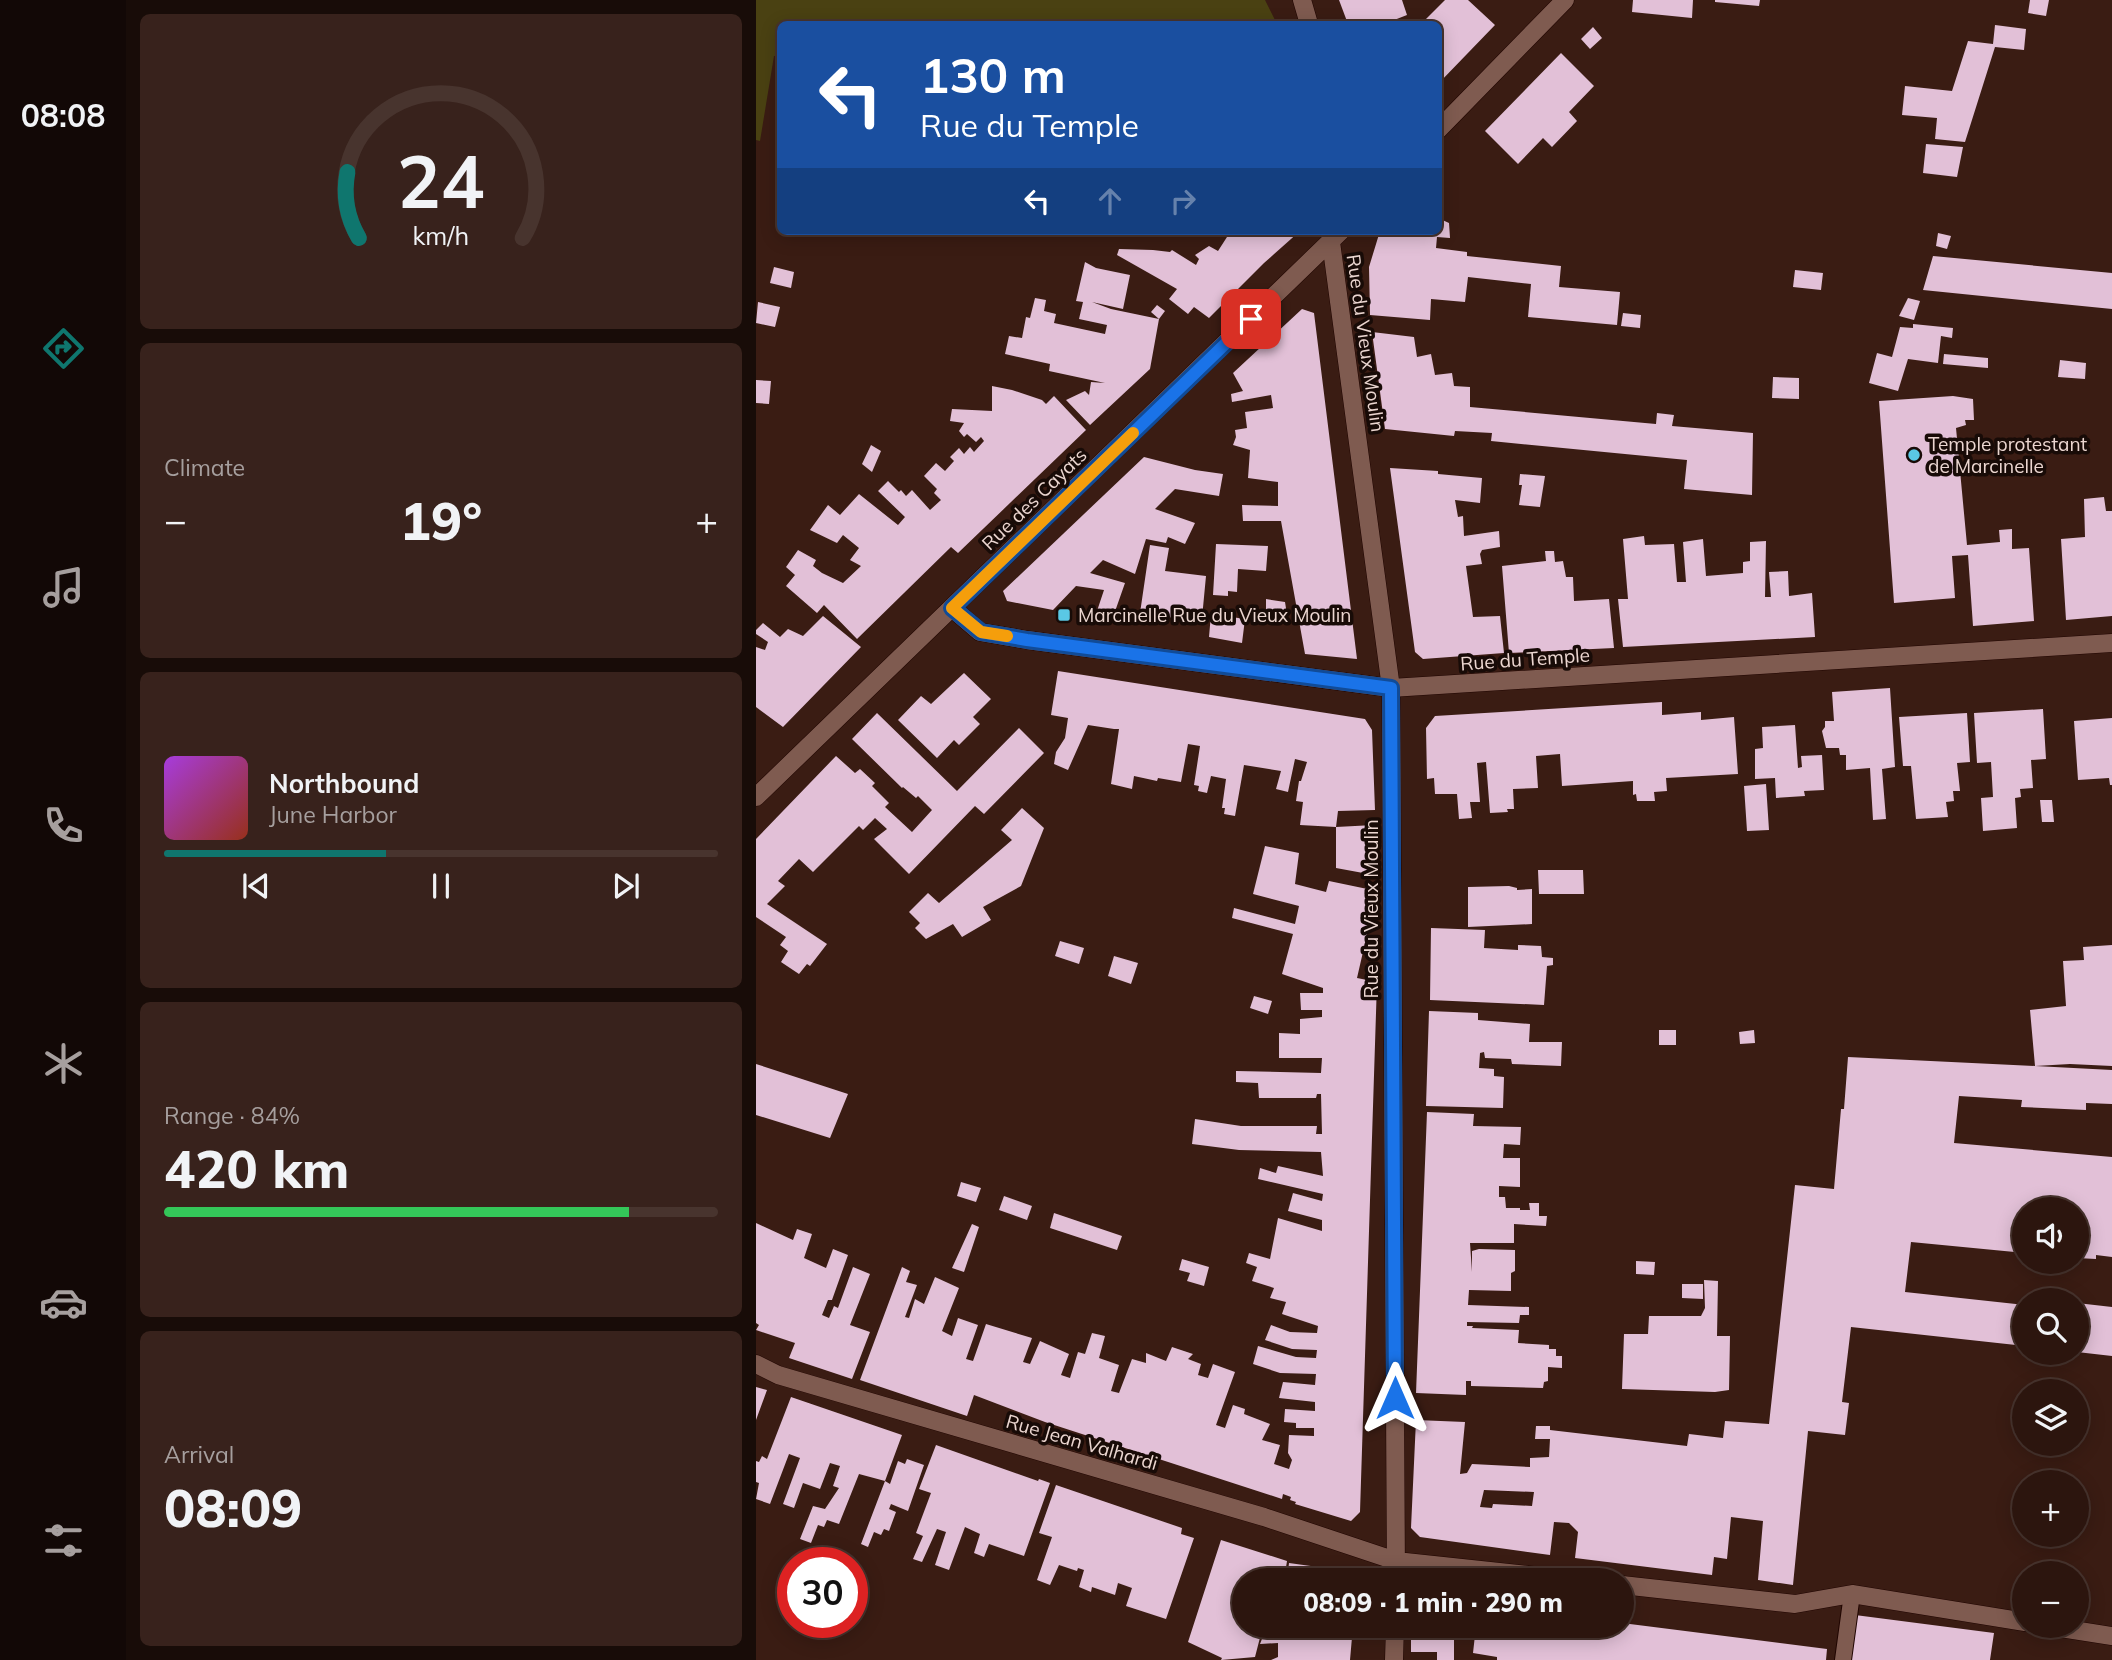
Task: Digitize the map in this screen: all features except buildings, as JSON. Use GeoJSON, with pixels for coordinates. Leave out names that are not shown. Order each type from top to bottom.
{"type":"FeatureCollection","features":[{"type":"Feature","properties":{"kind":"street"},"geometry":{"type":"LineString","coordinates":[[1302,0],[1308,21]]}},
{"type":"Feature","properties":{"kind":"street"},"geometry":{"type":"LineString","coordinates":[[1442,126],[1565,0]]}},
{"type":"Feature","properties":{"kind":"street","name":"Rue des Cayats"},"geometry":{"type":"LineString","coordinates":[[756,797],[1336,237]]}},
{"type":"Feature","properties":{"kind":"street","name":"Rue du Vieux Moulin"},"geometry":{"type":"LineString","coordinates":[[1336,237],[1391,688],[1396,1568]]}},
{"type":"Feature","properties":{"kind":"street","name":"Rue du Temple"},"geometry":{"type":"LineString","coordinates":[[952,608],[981,632],[1391,688],[2112,643]]}},
{"type":"Feature","properties":{"kind":"street","name":"Rue Jean Valhardi"},"geometry":{"type":"LineString","coordinates":[[756,1364],[778,1375],[1265,1517],[1396,1561],[1462,1568]]}},
{"type":"Feature","properties":{"kind":"street"},"geometry":{"type":"LineString","coordinates":[[1634,1586],[1795,1604],[1852,1594],[2012,1620]]}},
{"type":"Feature","properties":{"kind":"street"},"geometry":{"type":"LineString","coordinates":[[2089,1632],[2112,1636]]}},
{"type":"Feature","properties":{"kind":"street"},"geometry":{"type":"LineString","coordinates":[[1394,1660],[1395,1638]]}},
{"type":"Feature","properties":{"kind":"lane"},"geometry":{"type":"LineString","coordinates":[[1843,1660],[1852,1594]]}},
{"type":"Feature","properties":{"kind":"shaded area"},"geometry":{"type":"Polygon","coordinates":[[[756,0],[1265,0],[1276,21],[777,21],[777,56],[774,56],[760,141],[756,140],[756,0]]]}},
{"type":"Feature","properties":{"kind":"slow traffic"},"geometry":{"type":"LineString","coordinates":[[1007,636],[981,632],[952,608],[1133,433]]}},
{"type":"Feature","properties":{"kind":"place","name":"Temple protestant de Marcinelle"},"geometry":{"type":"Point","coordinates":[1914,455]}},
{"type":"Feature","properties":{"kind":"place","name":"Marcinelle Rue du Vieux Moulin"},"geometry":{"type":"Point","coordinates":[1064,615]}},
{"type":"Feature","properties":{"kind":"route"},"geometry":{"type":"LineString","coordinates":[[1251,319],[952,608],[981,632],[1391,688],[1395,1398]]}}]}
